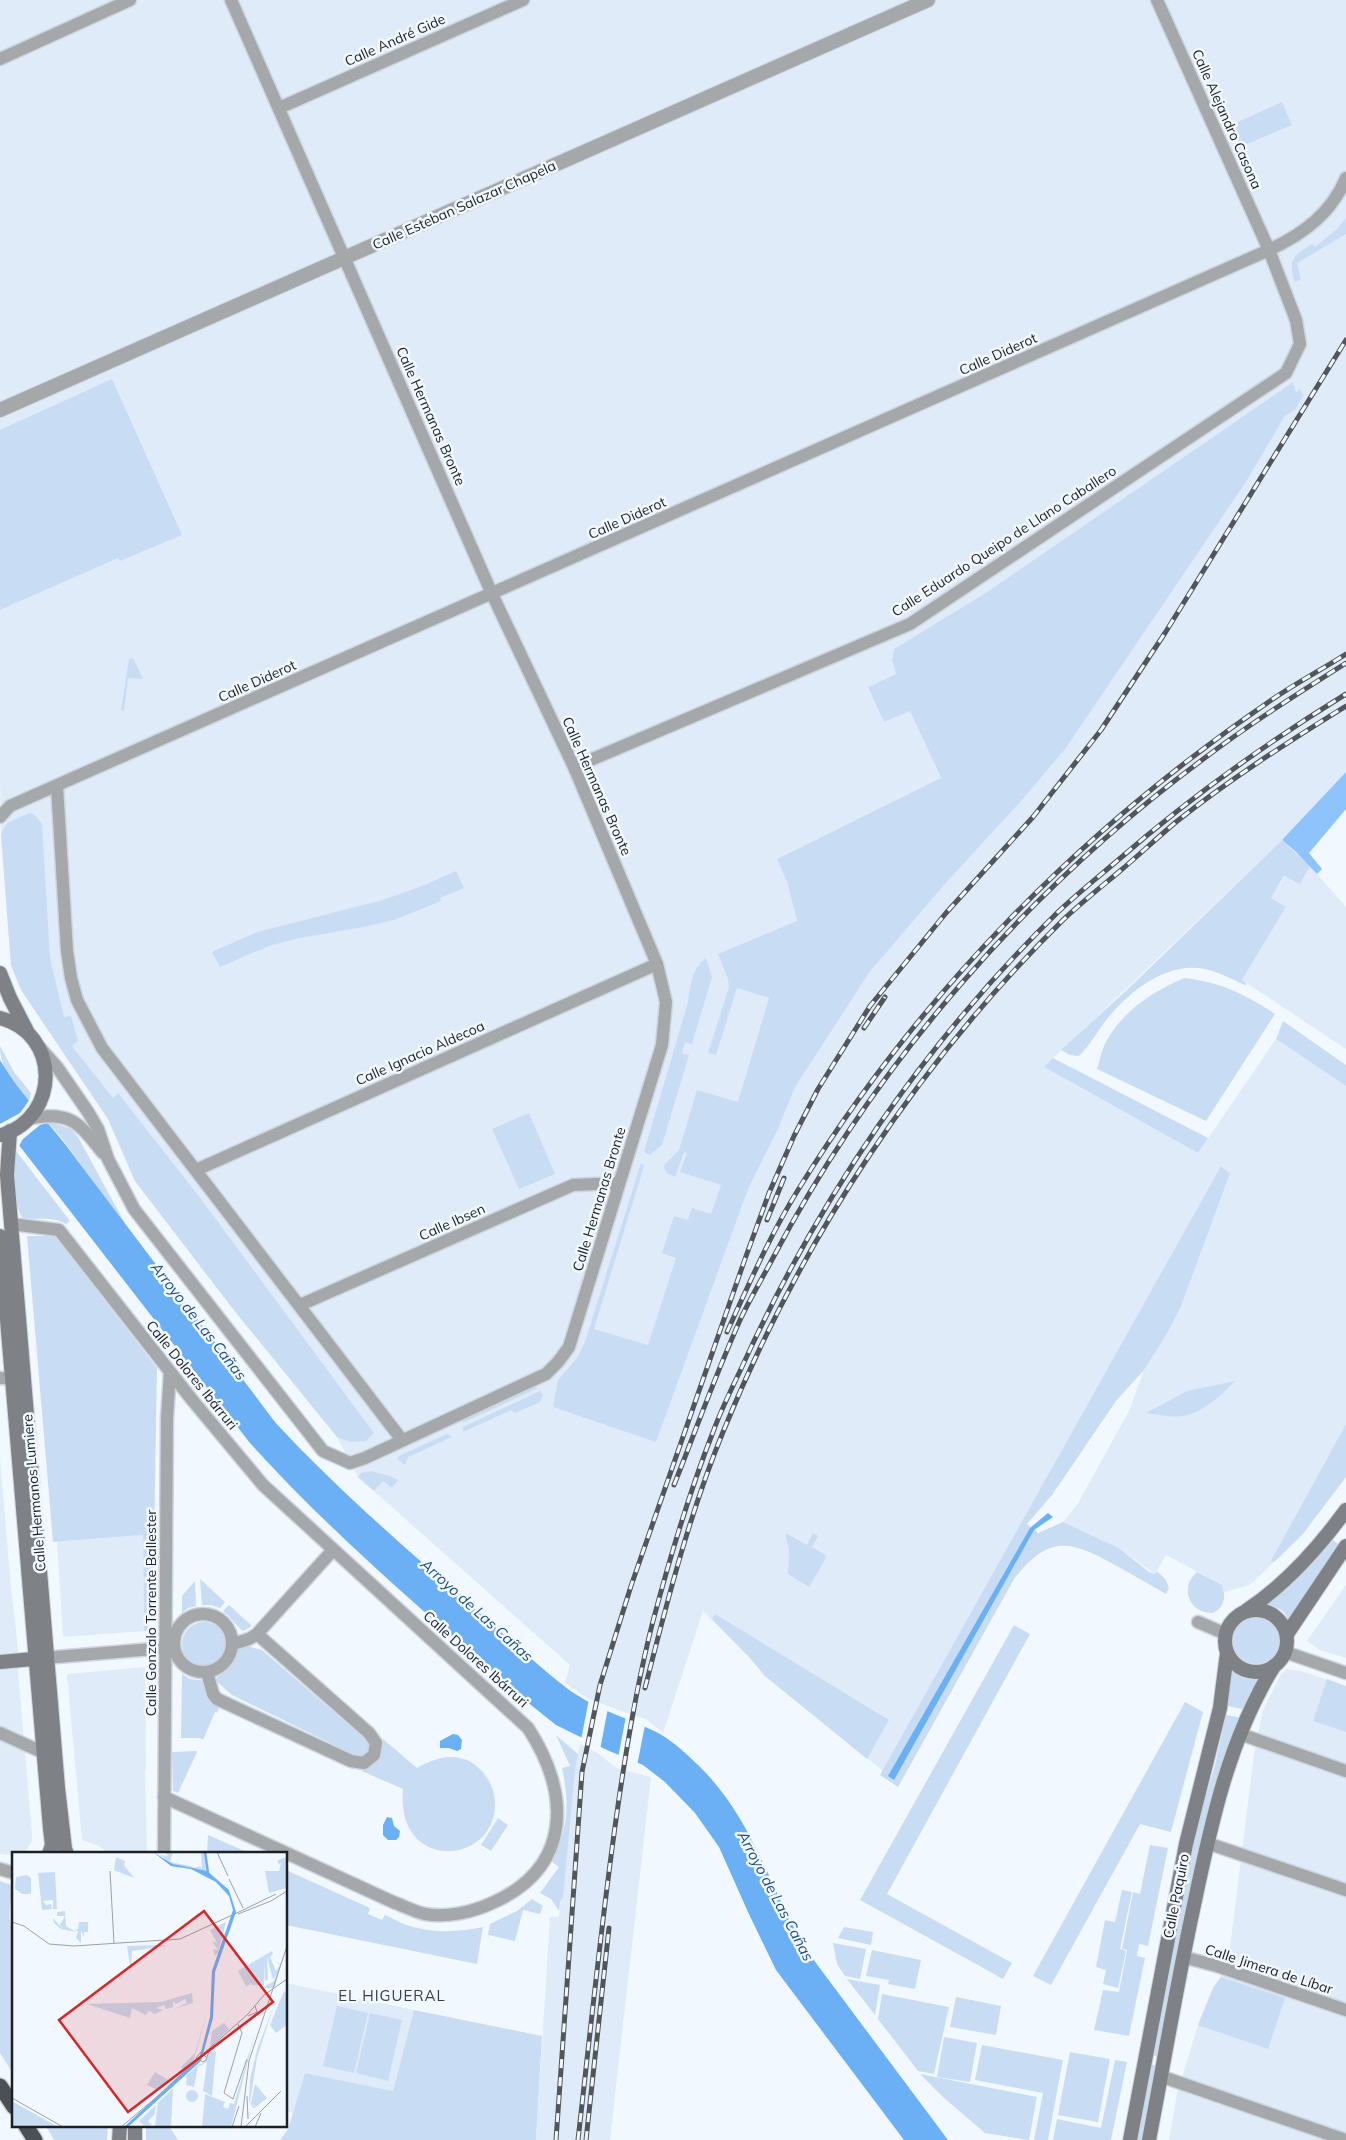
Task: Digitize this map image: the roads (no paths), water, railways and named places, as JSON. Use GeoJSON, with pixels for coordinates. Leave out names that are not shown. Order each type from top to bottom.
{"type":"FeatureCollection","features":[{"type":"Feature","properties":{"kind":"highway"},"geometry":{"type":"LineString","coordinates":[[0,2086],[12,2105]]}},
{"type":"Feature","properties":{"kind":"highway"},"geometry":{"type":"LineString","coordinates":[[27,2128],[35,2140]]}},
{"type":"Feature","properties":{"kind":"main road"},"geometry":{"type":"LineString","coordinates":[[0,973],[10,998],[42,1055],[46,1071],[46,1088],[38,1113],[6,1135]]}},
{"type":"Feature","properties":{"kind":"main road"},"geometry":{"type":"LineString","coordinates":[[0,1018],[16,1024],[31,1037]]}},
{"type":"Feature","properties":{"kind":"main road","name":"Calle Hermanos Lumiere"},"geometry":{"type":"LineString","coordinates":[[6,1135],[11,1224],[12,1379]]}},
{"type":"Feature","properties":{"kind":"main road","name":"Calle Hermanos Lumiere"},"geometry":{"type":"LineString","coordinates":[[0,1236],[12,1379],[42,1658],[67,1852]]}},
{"type":"Feature","properties":{"kind":"main road"},"geometry":{"type":"LineString","coordinates":[[1346,1510],[1330,1532],[1286,1578],[1262,1600],[1234,1618],[1226,1634],[1227,1653],[1235,1664],[1248,1671],[1261,1671],[1274,1666],[1285,1652],[1287,1634],[1346,1546]]}},
{"type":"Feature","properties":{"kind":"main road"},"geometry":{"type":"LineString","coordinates":[[1244,1612],[1254,1609],[1265,1610],[1275,1615],[1287,1634]]}},
{"type":"Feature","properties":{"kind":"main road","name":"Calle Paquiro"},"geometry":{"type":"LineString","coordinates":[[1130,2140],[1186,1844],[1220,1708],[1227,1653]]}},
{"type":"Feature","properties":{"kind":"main road"},"geometry":{"type":"LineString","coordinates":[[0,1662],[42,1658]]}},
{"type":"Feature","properties":{"kind":"main road","name":"Calle Hermanos Lumiere"},"geometry":{"type":"LineString","coordinates":[[42,1658],[44,1753],[52,1845],[50,1852]]}},
{"type":"Feature","properties":{"kind":"main road","name":"Calle Paquiro"},"geometry":{"type":"LineString","coordinates":[[1149,2140],[1183,1957],[1207,1843],[1235,1743],[1264,1682],[1274,1666]]}},
{"type":"Feature","properties":{"kind":"street"},"geometry":{"type":"LineString","coordinates":[[0,58],[130,0]]}},
{"type":"Feature","properties":{"kind":"street","name":"Calle Hermanas Bronte"},"geometry":{"type":"LineString","coordinates":[[108,1158],[134,1209],[322,1451],[350,1463],[365,1458],[546,1374],[558,1362],[569,1347],[662,1046],[666,1002],[657,964],[574,767],[492,594],[232,0]]}},
{"type":"Feature","properties":{"kind":"street","name":"Calle André Gide"},"geometry":{"type":"LineString","coordinates":[[279,108],[522,0]]}},
{"type":"Feature","properties":{"kind":"street","name":"Calle Esteban Salazar Chapela"},"geometry":{"type":"LineString","coordinates":[[0,410],[928,0]]}},
{"type":"Feature","properties":{"kind":"street","name":"Calle Alejandro Casona"},"geometry":{"type":"LineString","coordinates":[[1157,0],[1269,250]]}},
{"type":"Feature","properties":{"kind":"street","name":"Calle Diderot"},"geometry":{"type":"LineString","coordinates":[[0,817],[10,806],[1269,250],[1309,228],[1326,212],[1341,190],[1346,178]]}},
{"type":"Feature","properties":{"kind":"street","name":"Calle Eduardo Queipo de Llano Caballero"},"geometry":{"type":"LineString","coordinates":[[574,767],[910,624],[1286,373],[1300,344],[1296,320],[1269,250]]}},
{"type":"Feature","properties":{"kind":"street"},"geometry":{"type":"LineString","coordinates":[[56,786],[67,951],[77,1000],[102,1048],[402,1440]]}},
{"type":"Feature","properties":{"kind":"street","name":"Calle Ignacio Aldecoa"},"geometry":{"type":"LineString","coordinates":[[196,1170],[657,964]]}},
{"type":"Feature","properties":{"kind":"street"},"geometry":{"type":"LineString","coordinates":[[31,1037],[57,1067],[88,1112],[98,1129],[108,1158]]}},
{"type":"Feature","properties":{"kind":"street"},"geometry":{"type":"LineString","coordinates":[[38,1113],[71,1119],[108,1158]]}},
{"type":"Feature","properties":{"kind":"street","name":"Calle Ibsen"},"geometry":{"type":"LineString","coordinates":[[300,1305],[573,1185],[619,1183]]}},
{"type":"Feature","properties":{"kind":"street","name":"Calle Dolores Ibárruri"},"geometry":{"type":"LineString","coordinates":[[11,1224],[59,1230],[170,1372],[263,1485],[508,1709],[528,1728],[542,1748],[556,1792],[557,1826],[550,1849],[538,1872],[525,1885],[511,1895],[481,1908],[457,1914],[426,1914],[386,1899],[288,1854]]}},
{"type":"Feature","properties":{"kind":"street","name":"Calle Gonzalo Torrente Ballester"},"geometry":{"type":"LineString","coordinates":[[164,1852],[164,1797],[170,1646],[168,1418],[170,1372]]}},
{"type":"Feature","properties":{"kind":"street"},"geometry":{"type":"LineString","coordinates":[[233,1644],[249,1639],[257,1634],[333,1550]]}},
{"type":"Feature","properties":{"kind":"street"},"geometry":{"type":"LineString","coordinates":[[200,1614],[212,1615],[224,1622],[232,1636],[233,1644],[228,1660],[222,1666],[207,1672],[197,1672],[181,1662],[170,1646],[178,1628],[184,1621],[200,1614]]}},
{"type":"Feature","properties":{"kind":"street"},"geometry":{"type":"LineString","coordinates":[[1198,1622],[1226,1634]]}},
{"type":"Feature","properties":{"kind":"street"},"geometry":{"type":"LineString","coordinates":[[207,1672],[213,1694],[217,1699],[351,1760],[364,1763],[374,1755],[376,1743],[369,1734],[257,1634]]}},
{"type":"Feature","properties":{"kind":"street"},"geometry":{"type":"LineString","coordinates":[[42,1658],[170,1646]]}},
{"type":"Feature","properties":{"kind":"street"},"geometry":{"type":"LineString","coordinates":[[1285,1652],[1346,1673]]}},
{"type":"Feature","properties":{"kind":"street"},"geometry":{"type":"LineString","coordinates":[[0,1733],[44,1753]]}},
{"type":"Feature","properties":{"kind":"street"},"geometry":{"type":"LineString","coordinates":[[1240,1734],[1346,1771]]}},
{"type":"Feature","properties":{"kind":"street","name":"Calle Dolores Ibárruri"},"geometry":{"type":"LineString","coordinates":[[164,1797],[284,1852]]}},
{"type":"Feature","properties":{"kind":"street"},"geometry":{"type":"LineString","coordinates":[[1207,1843],[1346,1890]]}},
{"type":"Feature","properties":{"kind":"street","name":"Calle Jimera de Líbar"},"geometry":{"type":"LineString","coordinates":[[1183,1957],[1217,1966],[1346,2010]]}},
{"type":"Feature","properties":{"kind":"street"},"geometry":{"type":"LineString","coordinates":[[1160,2076],[1346,2140]]}},
{"type":"Feature","properties":{"kind":"water","name":"Arroyo de Las Cañas"},"geometry":{"type":"Polygon","coordinates":[[[0,1060],[26,1097],[65,1144],[275,1422],[296,1445],[363,1510],[564,1686],[599,1707],[660,1734],[689,1756],[722,1791],[749,1835],[782,1905],[807,1951],[948,2140],[904,2140],[776,1970],[719,1847],[695,1813],[665,1782],[643,1765],[556,1725],[531,1705],[351,1545],[250,1443],[0,1123],[0,1060]]]}},
{"type":"Feature","properties":{"kind":"water"},"geometry":{"type":"Polygon","coordinates":[[[1048,1513],[1053,1517],[1034,1530],[894,1780],[888,1776],[1030,1528],[1048,1513]]]}},
{"type":"Feature","properties":{"kind":"water"},"geometry":{"type":"Polygon","coordinates":[[[453,1734],[458,1735],[462,1740],[461,1749],[457,1751],[449,1748],[440,1748],[440,1741],[453,1734]]]}},
{"type":"Feature","properties":{"kind":"water"},"geometry":{"type":"Polygon","coordinates":[[[387,1817],[392,1818],[394,1826],[400,1831],[399,1837],[396,1840],[388,1840],[383,1835],[383,1825],[387,1817]]]}},
{"type":"Feature","properties":{"kind":"railway"},"geometry":{"type":"LineString","coordinates":[[556,2140],[582,1772],[600,1685],[631,1586],[745,1259],[769,1193],[794,1136],[818,1089],[870,1006],[946,913],[1033,817],[1101,730],[1165,633],[1346,340]]}},
{"type":"Feature","properties":{"kind":"railway"},"geometry":{"type":"LineString","coordinates":[[727,1332],[769,1242],[788,1207],[845,1118],[896,1049],[951,983],[1008,920],[1134,804],[1200,751],[1288,689],[1346,654]]}},
{"type":"Feature","properties":{"kind":"railway"},"geometry":{"type":"LineString","coordinates":[[674,1485],[741,1318],[814,1185],[859,1115],[908,1049],[961,984],[1017,923],[1076,865],[1138,811],[1219,747],[1346,663]]}},
{"type":"Feature","properties":{"kind":"railway"},"geometry":{"type":"LineString","coordinates":[[578,2140],[598,1958],[616,1820],[629,1734],[646,1649],[673,1549],[704,1455],[723,1408],[771,1306],[804,1244],[878,1126],[963,1014],[1009,962],[1065,905],[1172,815],[1257,752],[1346,694]]}},
{"type":"Feature","properties":{"kind":"railway"},"geometry":{"type":"LineString","coordinates":[[645,1688],[689,1527],[723,1432],[754,1361],[788,1292],[826,1224],[867,1159],[912,1095],[959,1034],[1063,920],[1196,806],[1260,761],[1346,706]]}},
{"type":"Feature","properties":{"kind":"railway"},"geometry":{"type":"LineString","coordinates":[[864,1028],[885,997]]}},
{"type":"Feature","properties":{"kind":"railway"},"geometry":{"type":"LineString","coordinates":[[767,1220],[784,1178]]}},
{"type":"Feature","properties":{"kind":"railway"},"geometry":{"type":"LineString","coordinates":[[586,2140],[609,1928]]}},
{"type":"Feature","properties":{"kind":"district","name":"EL HIGUERAL"},"geometry":{"type":"Point","coordinates":[392,1995]}}]}
